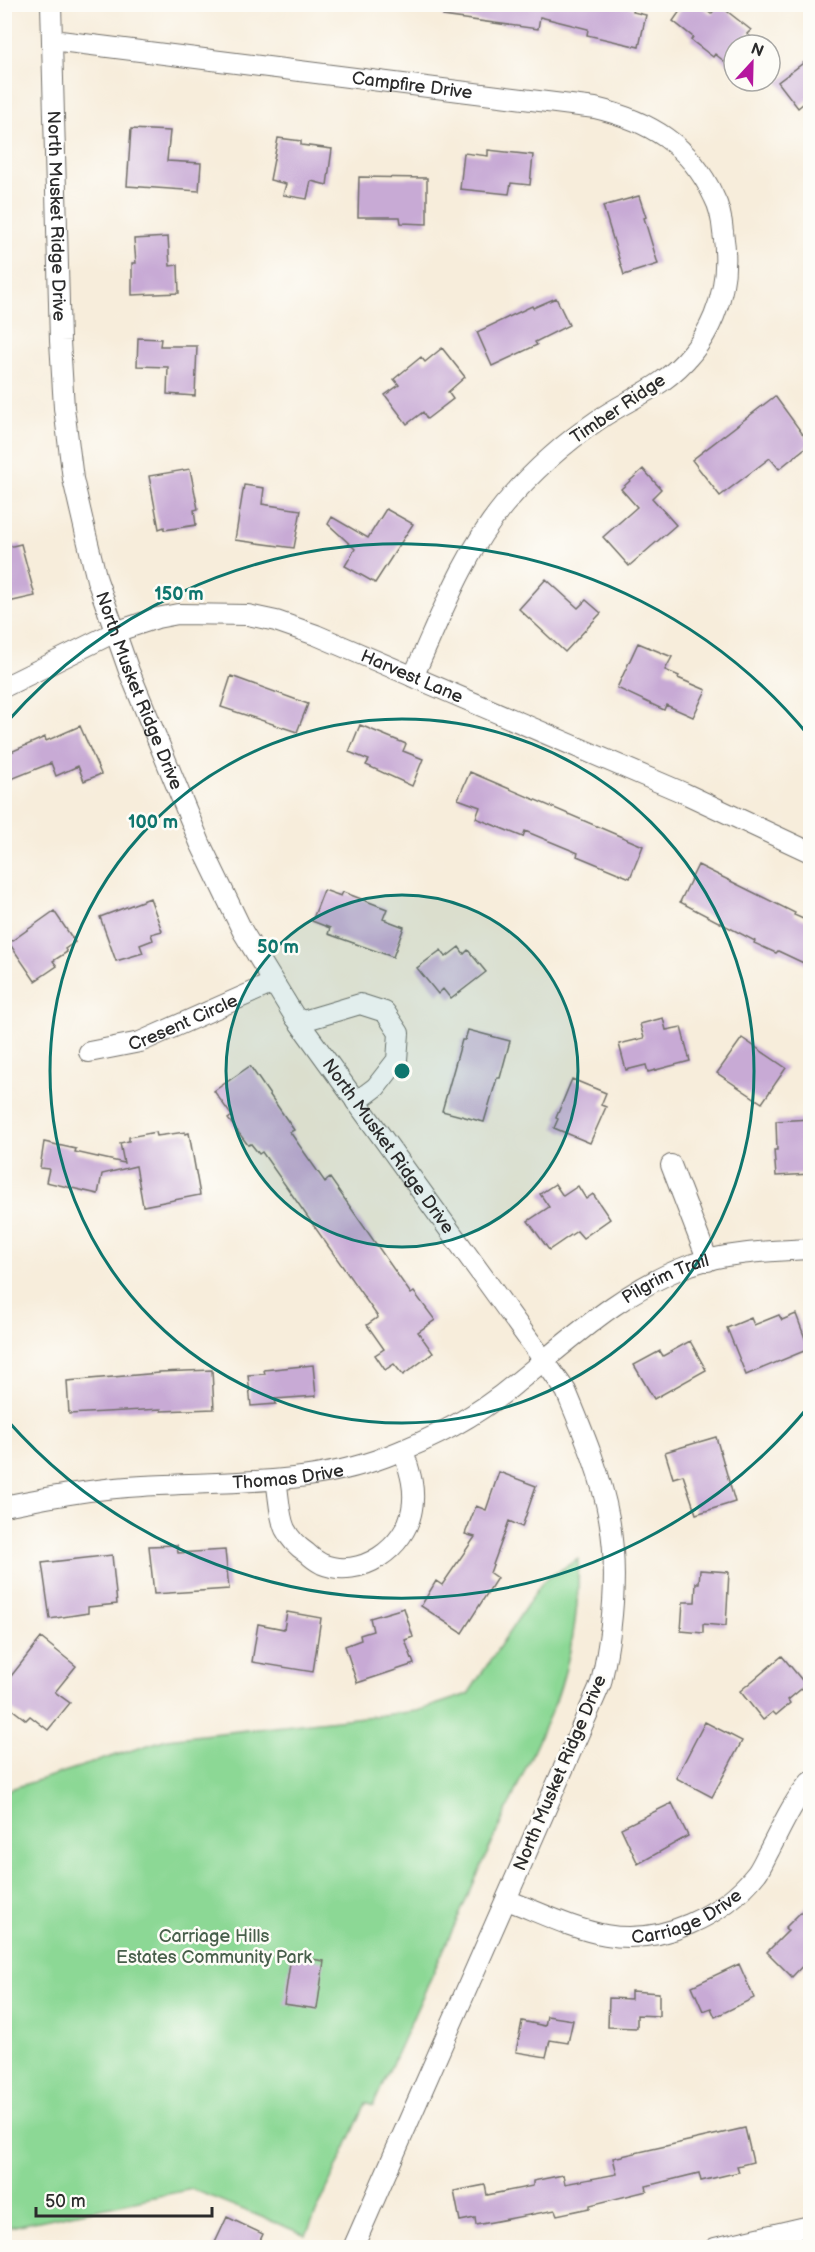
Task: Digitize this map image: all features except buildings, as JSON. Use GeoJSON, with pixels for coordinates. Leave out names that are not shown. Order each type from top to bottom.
{"type":"FeatureCollection","features":[{"type":"Feature","properties":{"kind":"street","name":"North Musket Ridge Drive"},"geometry":{"type":"LineString","coordinates":[[51,4],[60,341],[64,408],[73,479],[86,536],[98,580],[129,671],[200,843],[243,932],[295,1017],[566,1391],[592,1454],[609,1518],[615,1582],[610,1638],[601,1683],[353,2247]]}},
{"type":"Feature","properties":{"kind":"street","name":"Campfire Drive"},"geometry":{"type":"LineString","coordinates":[[52,40],[595,108],[621,114],[637,120],[666,137],[690,159],[708,184],[721,218]]}},
{"type":"Feature","properties":{"kind":"street","name":"Timber Ridge"},"geometry":{"type":"LineString","coordinates":[[413,677],[457,577],[485,531],[503,507],[527,479],[562,447],[599,419],[677,369],[691,354],[712,324],[720,306],[726,270],[727,252],[721,218]]}},
{"type":"Feature","properties":{"kind":"street","name":"Harvest Lane"},"geometry":{"type":"LineString","coordinates":[[4,687],[115,632],[158,618],[178,614],[248,615],[276,621],[316,635],[684,793],[810,852]]}},
{"type":"Feature","properties":{"kind":"street","name":"Cresent Circle"},"geometry":{"type":"LineString","coordinates":[[89,1052],[140,1042],[273,982]]}},
{"type":"Feature","properties":{"kind":"street"},"geometry":{"type":"LineString","coordinates":[[295,1017],[303,1021],[360,1004],[385,1012],[399,1033],[397,1060],[376,1088],[356,1102]]}},
{"type":"Feature","properties":{"kind":"street"},"geometry":{"type":"LineString","coordinates":[[671,1165],[708,1261]]}},
{"type":"Feature","properties":{"kind":"street","name":"Pilgrim Trail"},"geometry":{"type":"LineString","coordinates":[[543,1360],[617,1301],[661,1277],[708,1261],[765,1252],[810,1249]]}},
{"type":"Feature","properties":{"kind":"street","name":"Thomas Drive"},"geometry":{"type":"LineString","coordinates":[[4,1506],[140,1486],[276,1480],[352,1467],[403,1450],[474,1414],[514,1385],[543,1360]]}},
{"type":"Feature","properties":{"kind":"street"},"geometry":{"type":"LineString","coordinates":[[276,1480],[285,1528],[297,1546],[321,1563],[339,1568],[358,1566],[381,1558],[397,1541],[412,1510],[413,1485],[403,1450]]}},
{"type":"Feature","properties":{"kind":"street","name":"Carriage Drive"},"geometry":{"type":"LineString","coordinates":[[507,1900],[589,1931],[609,1935],[641,1936],[676,1929],[697,1921],[725,1904],[758,1872],[788,1813],[810,1782]]}},
{"type":"Feature","properties":{"kind":"street"},"geometry":{"type":"LineString","coordinates":[[715,2247],[810,2226]]}},
{"type":"Feature","properties":{"kind":"green space","name":"Carriage Hills Estates Community Park"},"geometry":{"type":"Polygon","coordinates":[[[578,1559],[578,1595],[574,1631],[556,1701],[373,2106],[366,2103],[306,2235],[192,2189],[5,2228],[4,1791],[167,1739],[417,1711],[468,1694],[543,1581],[578,1559]]]}}]}
